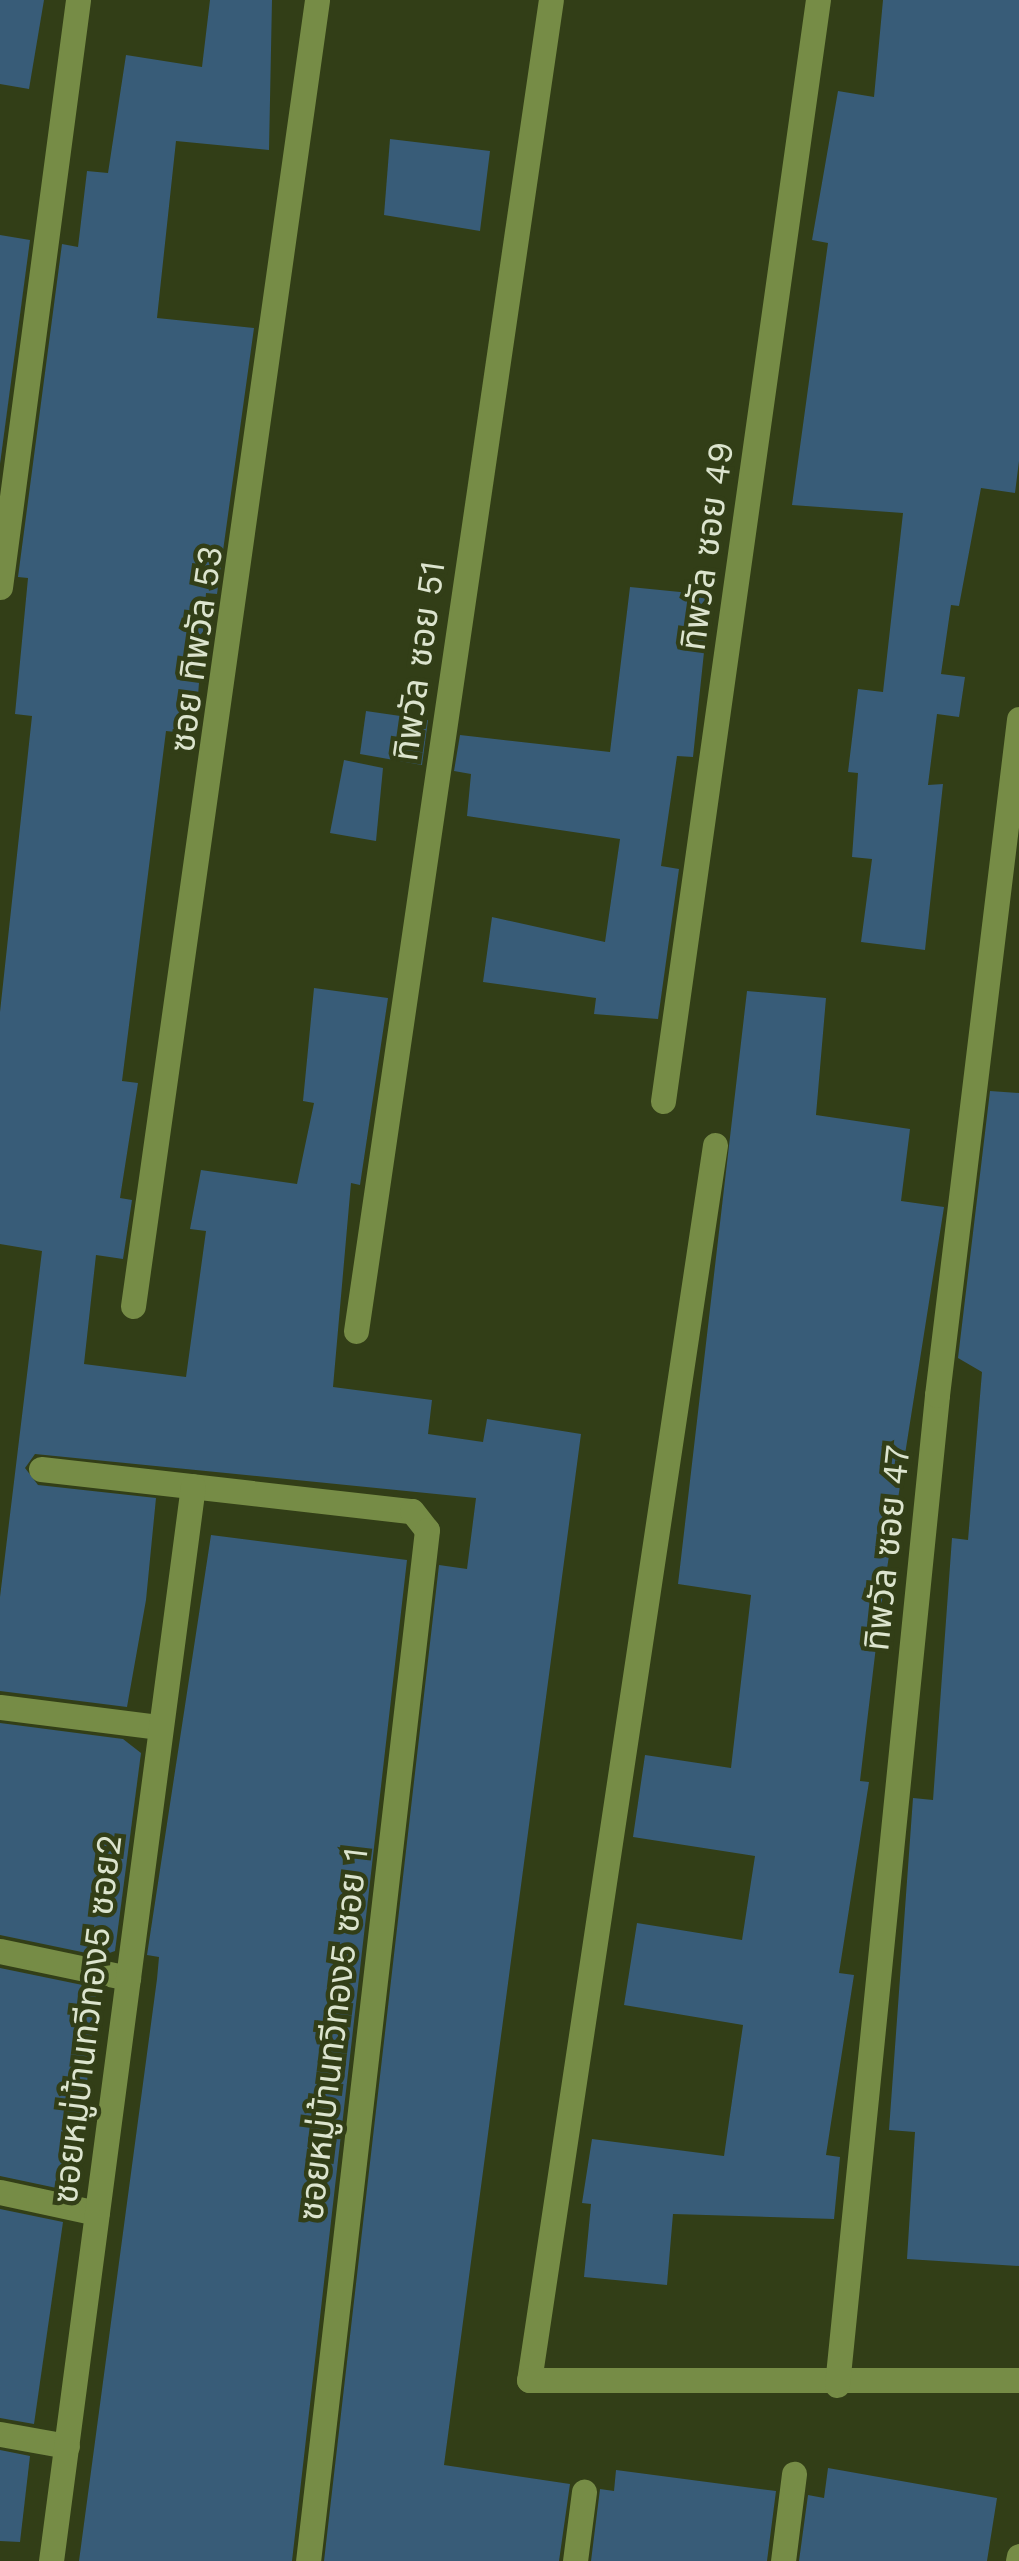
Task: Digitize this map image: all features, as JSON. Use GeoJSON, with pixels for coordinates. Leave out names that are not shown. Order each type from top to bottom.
{"type":"FeatureCollection","features":[{"type":"Feature","properties":{"kind":"street"},"geometry":{"type":"LineString","coordinates":[[0,587],[78,0]]}},
{"type":"Feature","properties":{"kind":"street","name":"ซอย ทิพวัล 53"},"geometry":{"type":"LineString","coordinates":[[134,1306],[318,0]]}},
{"type":"Feature","properties":{"kind":"street","name":"ทิพวัล ซอย 51"},"geometry":{"type":"LineString","coordinates":[[356,1332],[551,0]]}},
{"type":"Feature","properties":{"kind":"street","name":"ทิพวัล ซอย 49"},"geometry":{"type":"LineString","coordinates":[[664,1101],[818,0]]}},
{"type":"Feature","properties":{"kind":"street","name":"ทิพวัล ซอย 47"},"geometry":{"type":"LineString","coordinates":[[837,2385],[938,1395],[1019,720]]}},
{"type":"Feature","properties":{"kind":"street"},"geometry":{"type":"LineString","coordinates":[[715,1145],[528,2380],[837,2385],[1019,2380]]}},
{"type":"Feature","properties":{"kind":"street"},"geometry":{"type":"LineString","coordinates":[[41,1469],[193,1486]]}},
{"type":"Feature","properties":{"kind":"street","name":"ซอยหมู่บ้านทวีทอง5 ซอย 1"},"geometry":{"type":"LineString","coordinates":[[193,1486],[423,1516],[308,2561]]}},
{"type":"Feature","properties":{"kind":"street","name":"ซอยหมู่บ้านทวีทอง5 ซอย2"},"geometry":{"type":"LineString","coordinates":[[51,2561],[158,1727],[193,1486]]}},
{"type":"Feature","properties":{"kind":"street"},"geometry":{"type":"LineString","coordinates":[[0,1707],[158,1727]]}},
{"type":"Feature","properties":{"kind":"street"},"geometry":{"type":"LineString","coordinates":[[0,1952],[128,1978]]}},
{"type":"Feature","properties":{"kind":"street"},"geometry":{"type":"LineString","coordinates":[[0,2192],[97,2213]]}},
{"type":"Feature","properties":{"kind":"street"},"geometry":{"type":"LineString","coordinates":[[0,2434],[67,2446]]}},
{"type":"Feature","properties":{"kind":"street"},"geometry":{"type":"LineString","coordinates":[[783,2561],[794,2474]]}},
{"type":"Feature","properties":{"kind":"street"},"geometry":{"type":"LineString","coordinates":[[575,2561],[584,2492]]}},
{"type":"Feature","properties":{"kind":"building"},"geometry":{"type":"Polygon","coordinates":[[[0,0],[44,0],[29,89],[0,84],[0,0]]]}},
{"type":"Feature","properties":{"kind":"building"},"geometry":{"type":"Polygon","coordinates":[[[210,0],[272,0],[269,150],[176,141],[157,318],[254,328],[217,594],[206,593],[195,734],[166,731],[122,1081],[138,1083],[120,1198],[132,1200],[123,1259],[96,1255],[84,1364],[186,1377],[206,1231],[190,1229],[201,1170],[297,1184],[314,1103],[303,1101],[314,988],[388,998],[360,1185],[351,1183],[333,1387],[432,1400],[428,1434],[483,1442],[487,1419],[581,1434],[444,2465],[570,2484],[559,2561],[324,2561],[439,1565],[467,1569],[476,1498],[35,1454],[25,1468],[38,1485],[156,1498],[146,1600],[127,1707],[0,1691],[0,1597],[42,1251],[0,1244],[0,1012],[32,716],[15,714],[28,578],[18,577],[62,244],[78,247],[87,171],[108,173],[126,55],[202,67],[210,0]]]}},
{"type":"Feature","properties":{"kind":"building"},"geometry":{"type":"Polygon","coordinates":[[[883,0],[1019,0],[1019,461],[1015,493],[981,488],[959,606],[951,605],[941,674],[965,677],[959,717],[937,714],[928,785],[943,784],[925,950],[861,942],[872,859],[852,857],[858,773],[848,772],[858,689],[883,692],[903,513],[792,505],[828,243],[812,240],[838,91],[874,97],[883,0]]]}},
{"type":"Feature","properties":{"kind":"building"},"geometry":{"type":"Polygon","coordinates":[[[390,139],[490,151],[480,231],[384,215],[390,139]]]}},
{"type":"Feature","properties":{"kind":"building"},"geometry":{"type":"Polygon","coordinates":[[[0,235],[30,240],[0,464],[0,235]]]}},
{"type":"Feature","properties":{"kind":"building"},"geometry":{"type":"Polygon","coordinates":[[[630,587],[710,595],[693,757],[677,756],[661,866],[679,869],[658,1019],[594,1014],[596,998],[483,982],[492,917],[605,942],[620,839],[467,816],[471,774],[454,771],[460,735],[610,752],[630,587]]]}},
{"type":"Feature","properties":{"kind":"building"},"geometry":{"type":"Polygon","coordinates":[[[366,711],[428,720],[422,765],[360,754],[366,711]]]}},
{"type":"Feature","properties":{"kind":"building"},"geometry":{"type":"Polygon","coordinates":[[[344,760],[383,768],[376,841],[330,833],[344,760]]]}},
{"type":"Feature","properties":{"kind":"building"},"geometry":{"type":"Polygon","coordinates":[[[747,991],[826,998],[816,1115],[910,1129],[901,1201],[944,1207],[880,1613],[860,1781],[869,1782],[839,1973],[854,1975],[826,2155],[840,2157],[834,2219],[673,2214],[667,2285],[584,2277],[591,2204],[582,2203],[592,2139],[724,2156],[743,2025],[624,2005],[637,1923],[742,1940],[755,1856],[633,1837],[645,1755],[731,1768],[751,1595],[678,1584],[747,991]]]}},
{"type":"Feature","properties":{"kind":"building"},"geometry":{"type":"Polygon","coordinates":[[[990,1091],[1019,1093],[1019,2266],[907,2259],[915,2132],[889,2130],[913,1798],[933,1800],[952,1538],[968,1540],[982,1372],[958,1358],[990,1091]]]}},
{"type":"Feature","properties":{"kind":"building"},"geometry":{"type":"Polygon","coordinates":[[[211,1535],[407,1560],[292,2561],[79,2561],[157,1979],[159,1957],[147,1955],[211,1535]]]}},
{"type":"Feature","properties":{"kind":"building"},"geometry":{"type":"Polygon","coordinates":[[[0,1723],[123,1739],[141,1753],[115,1951],[101,1956],[0,1935],[0,1723]]]}},
{"type":"Feature","properties":{"kind":"building"},"geometry":{"type":"Polygon","coordinates":[[[0,1968],[97,1988],[76,2186],[66,2190],[0,2176],[0,1968]]]}},
{"type":"Feature","properties":{"kind":"building"},"geometry":{"type":"Polygon","coordinates":[[[0,2209],[63,2222],[34,2424],[0,2418],[0,2209]]]}},
{"type":"Feature","properties":{"kind":"building"},"geometry":{"type":"Polygon","coordinates":[[[0,2450],[30,2456],[20,2542],[0,2541],[0,2450]]]}},
{"type":"Feature","properties":{"kind":"building"},"geometry":{"type":"Polygon","coordinates":[[[828,2468],[997,2498],[987,2561],[799,2561],[808,2495],[824,2498],[828,2468]]]}},
{"type":"Feature","properties":{"kind":"building"},"geometry":{"type":"Polygon","coordinates":[[[616,2470],[776,2491],[767,2561],[591,2561],[600,2489],[614,2491],[616,2470]]]}}]}
